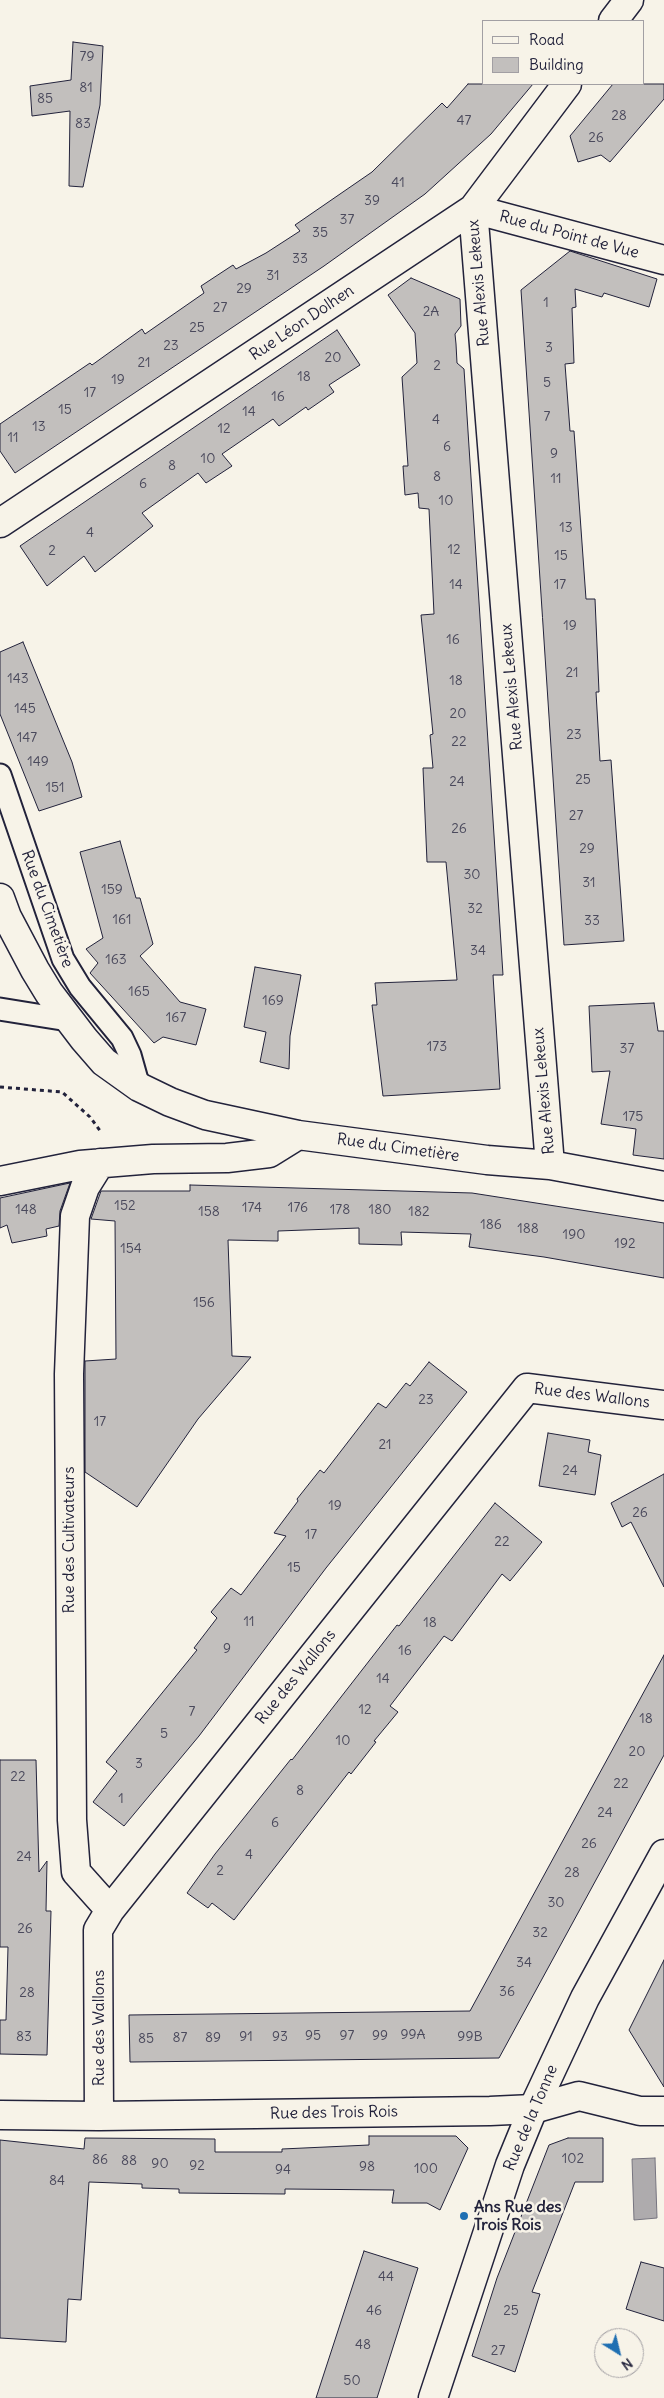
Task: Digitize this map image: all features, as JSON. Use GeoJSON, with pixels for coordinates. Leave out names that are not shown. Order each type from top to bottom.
{"type":"FeatureCollection","features":[{"type":"Feature","properties":{"kind":"street"},"geometry":{"type":"LineString","coordinates":[[614,20],[629,0]]}},
{"type":"Feature","properties":{"kind":"street","name":"Rue Léon Dolhen"},"geometry":{"type":"LineString","coordinates":[[0,523],[474,209],[566,85]]}},
{"type":"Feature","properties":{"kind":"street","name":"Rue du Point de Vue"},"geometry":{"type":"LineString","coordinates":[[474,209],[664,260]]}},
{"type":"Feature","properties":{"kind":"street","name":"Rue Alexis Lekeux"},"geometry":{"type":"LineString","coordinates":[[474,209],[550,1165]]}},
{"type":"Feature","properties":{"kind":"street","name":"Rue du Cimetière"},"geometry":{"type":"LineString","coordinates":[[0,898],[7,917],[35,970],[68,1020],[104,1062],[139,1087],[170,1102],[205,1115],[298,1135],[487,1160],[550,1165],[664,1186]]}},
{"type":"Feature","properties":{"kind":"street"},"geometry":{"type":"LineString","coordinates":[[0,1181],[80,1165],[111,1162],[227,1158],[269,1153],[298,1135]]}},
{"type":"Feature","properties":{"kind":"street","name":"Rue des Cultivateurs"},"geometry":{"type":"LineString","coordinates":[[110,1910],[76,1872],[72,1820],[69,1374],[75,1216],[85,1187],[111,1162]]}},
{"type":"Feature","properties":{"kind":"street","name":"Rue des Wallons"},"geometry":{"type":"LineString","coordinates":[[99,2116],[98,1930],[110,1910],[527,1388],[664,1405]]}},
{"type":"Feature","properties":{"kind":"street","name":"Rue de la Tonne"},"geometry":{"type":"LineString","coordinates":[[433,2398],[510,2165],[533,2109],[585,1998],[664,1854]]}},
{"type":"Feature","properties":{"kind":"street","name":"Rue des Trois Rois"},"geometry":{"type":"LineString","coordinates":[[0,2115],[99,2116],[490,2111],[533,2109],[579,2096],[640,2111],[664,2111]]}},
{"type":"Feature","properties":{"kind":"lane","name":"Rue du Cimetière"},"geometry":{"type":"LineString","coordinates":[[0,775],[64,960],[80,987],[122,1038],[130,1055],[139,1087]]}},
{"type":"Feature","properties":{"kind":"lane"},"geometry":{"type":"LineString","coordinates":[[0,1009],[68,1020]]}},
{"type":"Feature","properties":{"kind":"path"},"geometry":{"type":"LineString","coordinates":[[0,1087],[62,1092],[90,1117],[111,1162]]}},
{"type":"Feature","properties":{"kind":"shaded area"},"geometry":{"type":"Polygon","coordinates":[[[655,2158],[657,2218],[634,2220],[632,2159],[655,2158]]]}},
{"type":"Feature","properties":{"kind":"building"},"geometry":{"type":"Polygon","coordinates":[[[73,42],[103,46],[100,105],[83,187],[69,186],[70,111],[32,116],[30,86],[71,80],[73,42]]]}},
{"type":"Feature","properties":{"kind":"building"},"geometry":{"type":"Polygon","coordinates":[[[468,84],[532,85],[491,134],[425,194],[324,266],[15,473],[0,451],[0,424],[90,363],[92,365],[142,329],[145,334],[204,293],[201,286],[233,265],[236,269],[266,253],[300,231],[295,225],[372,172],[442,103],[447,108],[468,84]]]}},
{"type":"Feature","properties":{"kind":"building"},"geometry":{"type":"Polygon","coordinates":[[[664,84],[664,99],[610,162],[601,155],[578,162],[570,136],[612,85],[664,84]]]}},
{"type":"Feature","properties":{"kind":"building"},"geometry":{"type":"Polygon","coordinates":[[[570,251],[657,279],[649,307],[604,293],[602,297],[575,289],[576,307],[572,308],[574,363],[565,364],[570,431],[574,431],[586,599],[595,599],[599,692],[596,692],[600,761],[611,760],[624,941],[564,945],[521,290],[570,251]]]}},
{"type":"Feature","properties":{"kind":"building"},"geometry":{"type":"Polygon","coordinates":[[[411,278],[460,299],[461,326],[455,334],[457,363],[464,369],[503,975],[493,975],[500,1089],[383,1096],[372,1005],[377,1005],[375,983],[457,980],[446,862],[427,862],[423,768],[433,768],[430,735],[433,734],[421,615],[434,614],[429,509],[419,508],[418,493],[405,495],[403,466],[408,466],[402,377],[417,363],[415,333],[388,295],[411,278]]]}},
{"type":"Feature","properties":{"kind":"building"},"geometry":{"type":"Polygon","coordinates":[[[337,330],[360,365],[329,385],[334,392],[308,410],[306,407],[279,426],[273,419],[222,454],[232,466],[206,483],[198,473],[142,513],[153,526],[95,572],[84,556],[47,586],[20,546],[337,330]]]}},
{"type":"Feature","properties":{"kind":"building"},"geometry":{"type":"Polygon","coordinates":[[[23,642],[72,762],[82,797],[39,811],[0,714],[0,652],[23,642]]]}},
{"type":"Feature","properties":{"kind":"building"},"geometry":{"type":"Polygon","coordinates":[[[120,841],[136,898],[140,898],[153,944],[140,956],[180,1002],[206,1009],[196,1045],[163,1037],[154,1043],[90,973],[98,963],[86,949],[103,938],[80,852],[120,841]]]}},
{"type":"Feature","properties":{"kind":"building"},"geometry":{"type":"Polygon","coordinates":[[[255,967],[301,975],[290,1036],[289,1069],[260,1062],[266,1032],[244,1027],[255,967]]]}},
{"type":"Feature","properties":{"kind":"building"},"geometry":{"type":"Polygon","coordinates":[[[654,1003],[658,1031],[664,1031],[664,1159],[633,1155],[636,1129],[601,1124],[610,1071],[592,1072],[589,1006],[654,1003]]]}},
{"type":"Feature","properties":{"kind":"building"},"geometry":{"type":"Polygon","coordinates":[[[70,1183],[60,1211],[59,1226],[46,1229],[47,1236],[12,1243],[7,1225],[0,1228],[0,1198],[70,1183]]]}},
{"type":"Feature","properties":{"kind":"building"},"geometry":{"type":"Polygon","coordinates":[[[190,1185],[472,1193],[664,1223],[664,1278],[544,1257],[469,1247],[471,1234],[401,1232],[402,1245],[359,1244],[359,1228],[278,1231],[278,1241],[228,1240],[232,1356],[251,1357],[198,1419],[137,1507],[85,1472],[85,1361],[116,1359],[115,1221],[91,1219],[101,1191],[190,1191],[190,1185]]]}},
{"type":"Feature","properties":{"kind":"building"},"geometry":{"type":"Polygon","coordinates":[[[429,1362],[467,1392],[326,1568],[199,1736],[124,1826],[93,1802],[117,1771],[106,1762],[197,1650],[194,1648],[217,1618],[211,1612],[231,1588],[241,1595],[286,1536],[274,1533],[320,1470],[324,1473],[378,1403],[386,1408],[406,1383],[410,1386],[429,1362]]]}},
{"type":"Feature","properties":{"kind":"building"},"geometry":{"type":"Polygon","coordinates":[[[548,1433],[590,1440],[588,1452],[601,1455],[595,1495],[539,1486],[548,1433]]]}},
{"type":"Feature","properties":{"kind":"building"},"geometry":{"type":"Polygon","coordinates":[[[664,1474],[664,1587],[631,1522],[622,1527],[611,1503],[664,1474]]]}},
{"type":"Feature","properties":{"kind":"building"},"geometry":{"type":"Polygon","coordinates":[[[495,1503],[542,1542],[510,1581],[502,1574],[452,1641],[444,1636],[390,1706],[398,1712],[374,1741],[376,1742],[351,1774],[349,1772],[234,1920],[212,1903],[208,1908],[187,1893],[215,1854],[292,1760],[397,1625],[399,1626],[495,1503]]]}},
{"type":"Feature","properties":{"kind":"building"},"geometry":{"type":"Polygon","coordinates":[[[664,1655],[664,1755],[499,2058],[130,2062],[129,2015],[470,2011],[664,1655]]]}},
{"type":"Feature","properties":{"kind":"building"},"geometry":{"type":"Polygon","coordinates":[[[0,1760],[36,1760],[39,1872],[47,1861],[46,1911],[51,1911],[47,2055],[0,2054],[0,2020],[6,2020],[8,1947],[0,1947],[0,1760]]]}},
{"type":"Feature","properties":{"kind":"building"},"geometry":{"type":"Polygon","coordinates":[[[664,1960],[664,2087],[629,2030],[664,1960]]]}},
{"type":"Feature","properties":{"kind":"building"},"geometry":{"type":"Polygon","coordinates":[[[369,2136],[456,2136],[468,2148],[440,2210],[427,2203],[392,2203],[394,2190],[285,2189],[285,2194],[179,2193],[179,2189],[142,2188],[142,2184],[89,2182],[81,2300],[68,2299],[66,2342],[0,2338],[0,2140],[84,2149],[85,2138],[215,2139],[215,2152],[282,2152],[282,2149],[369,2145],[369,2136]]]}},
{"type":"Feature","properties":{"kind":"building"},"geometry":{"type":"Polygon","coordinates":[[[568,2138],[603,2138],[603,2182],[575,2182],[532,2292],[540,2294],[515,2372],[472,2356],[497,2278],[549,2145],[568,2138]]]}},
{"type":"Feature","properties":{"kind":"building"},"geometry":{"type":"Polygon","coordinates":[[[364,2251],[418,2268],[377,2398],[316,2398],[364,2251]]]}},
{"type":"Feature","properties":{"kind":"building"},"geometry":{"type":"Polygon","coordinates":[[[641,2262],[664,2268],[664,2321],[626,2309],[641,2262]]]}},
{"type":"Feature","properties":{"kind":"place","name":"Ans Rue des Trois Rois"},"geometry":{"type":"Point","coordinates":[464,2216]}}]}
